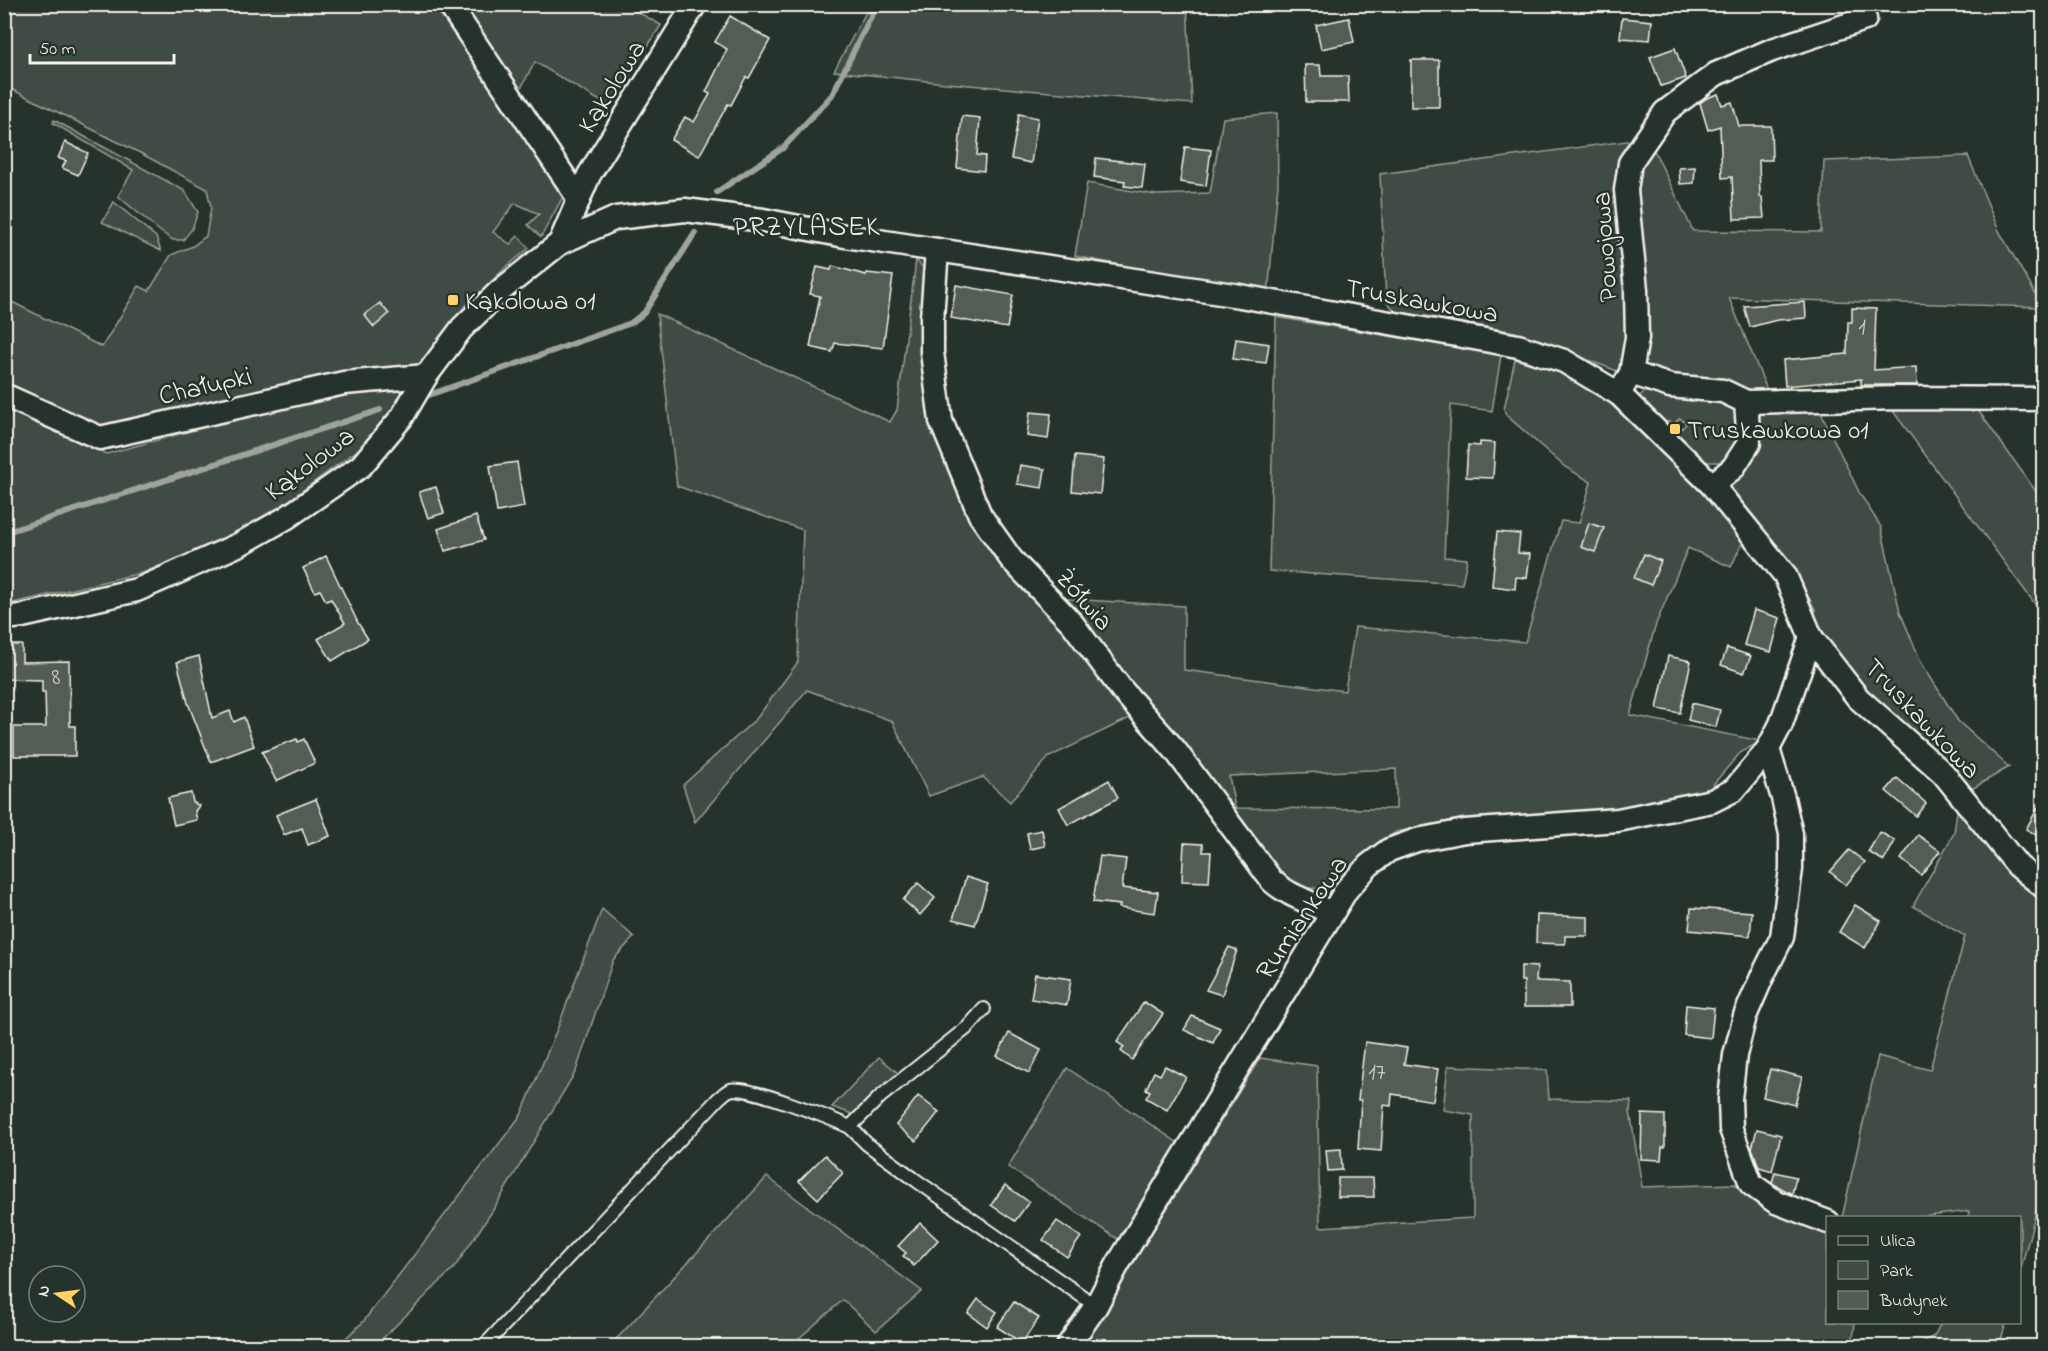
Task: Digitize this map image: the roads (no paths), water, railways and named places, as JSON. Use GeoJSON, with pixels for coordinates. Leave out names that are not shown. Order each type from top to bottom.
{"type":"FeatureCollection","features":[{"type":"Feature","properties":{"kind":"street","name":"Kąkolowa"},"geometry":{"type":"LineString","coordinates":[[449,4],[579,199]]}},
{"type":"Feature","properties":{"kind":"street","name":"Kąkolowa"},"geometry":{"type":"LineString","coordinates":[[4,618],[137,590],[240,544],[286,518],[361,466],[402,417],[426,376],[466,324],[500,291],[560,243],[589,175],[695,4]]}},
{"type":"Feature","properties":{"kind":"street","name":"Powojowa"},"geometry":{"type":"LineString","coordinates":[[1619,394],[1631,373],[1637,338],[1636,290],[1626,190],[1630,163],[1665,112],[1716,74],[1772,50],[1865,19]]}},
{"type":"Feature","properties":{"kind":"street","name":"Truskawkowa"},"geometry":{"type":"LineString","coordinates":[[560,243],[616,218],[685,210],[763,220],[845,236],[1240,296],[1518,346],[1564,361],[1619,394],[1712,485],[1785,575],[1811,637],[1858,698],[1943,773],[2018,866],[2043,887]]}},
{"type":"Feature","properties":{"kind":"street","name":"Żółwia"},"geometry":{"type":"LineString","coordinates":[[937,250],[932,352],[940,421],[980,515],[1011,559],[1072,623],[1122,690],[1175,750],[1272,881],[1285,893],[1319,906],[1332,914]]}},
{"type":"Feature","properties":{"kind":"street"},"geometry":{"type":"LineString","coordinates":[[1631,373],[1670,386],[1723,391],[1746,402],[1899,398],[2043,399]]}},
{"type":"Feature","properties":{"kind":"street","name":"Chałupki"},"geometry":{"type":"LineString","coordinates":[[4,395],[99,438],[344,383],[426,376]]}},
{"type":"Feature","properties":{"kind":"street"},"geometry":{"type":"LineString","coordinates":[[1712,485],[1733,468],[1749,443],[1746,402]]}},
{"type":"Feature","properties":{"kind":"street","name":"Rumiankowa"},"geometry":{"type":"LineString","coordinates":[[1068,1347],[1096,1306],[1118,1264],[1347,889],[1369,865],[1389,850],[1417,840],[1465,831],[1618,820],[1713,801],[1734,790],[1768,749],[1781,724],[1811,637]]}},
{"type":"Feature","properties":{"kind":"street"},"geometry":{"type":"LineString","coordinates":[[1768,749],[1791,834],[1790,879],[1782,937],[1745,1016],[1735,1055],[1730,1099],[1731,1129],[1751,1184],[1776,1202],[1826,1222]]}},
{"type":"Feature","properties":{"kind":"lane"},"geometry":{"type":"LineString","coordinates":[[850,1126],[880,1097],[968,1027],[984,1009]]}},
{"type":"Feature","properties":{"kind":"lane"},"geometry":{"type":"LineString","coordinates":[[484,1347],[718,1098],[730,1089],[776,1099],[850,1126],[867,1144],[908,1175],[1096,1306]]}},
{"type":"Feature","properties":{"kind":"waterway"},"geometry":{"type":"LineString","coordinates":[[717,192],[783,148],[832,95],[877,4]]}},
{"type":"Feature","properties":{"kind":"waterway"},"geometry":{"type":"LineString","coordinates":[[429,395],[631,323],[644,313],[695,233]]}},
{"type":"Feature","properties":{"kind":"waterway"},"geometry":{"type":"LineString","coordinates":[[4,533],[380,410]]}},
{"type":"Feature","properties":{"kind":"place","name":"Kąkolowa 01"},"geometry":{"type":"Point","coordinates":[453,300]}},
{"type":"Feature","properties":{"kind":"place","name":"Truskawkowa 01"},"geometry":{"type":"Point","coordinates":[1675,429]}},
{"type":"Feature","properties":{"kind":"district","name":"PRZYLASEK"},"geometry":{"type":"Point","coordinates":[807,225]}}]}
